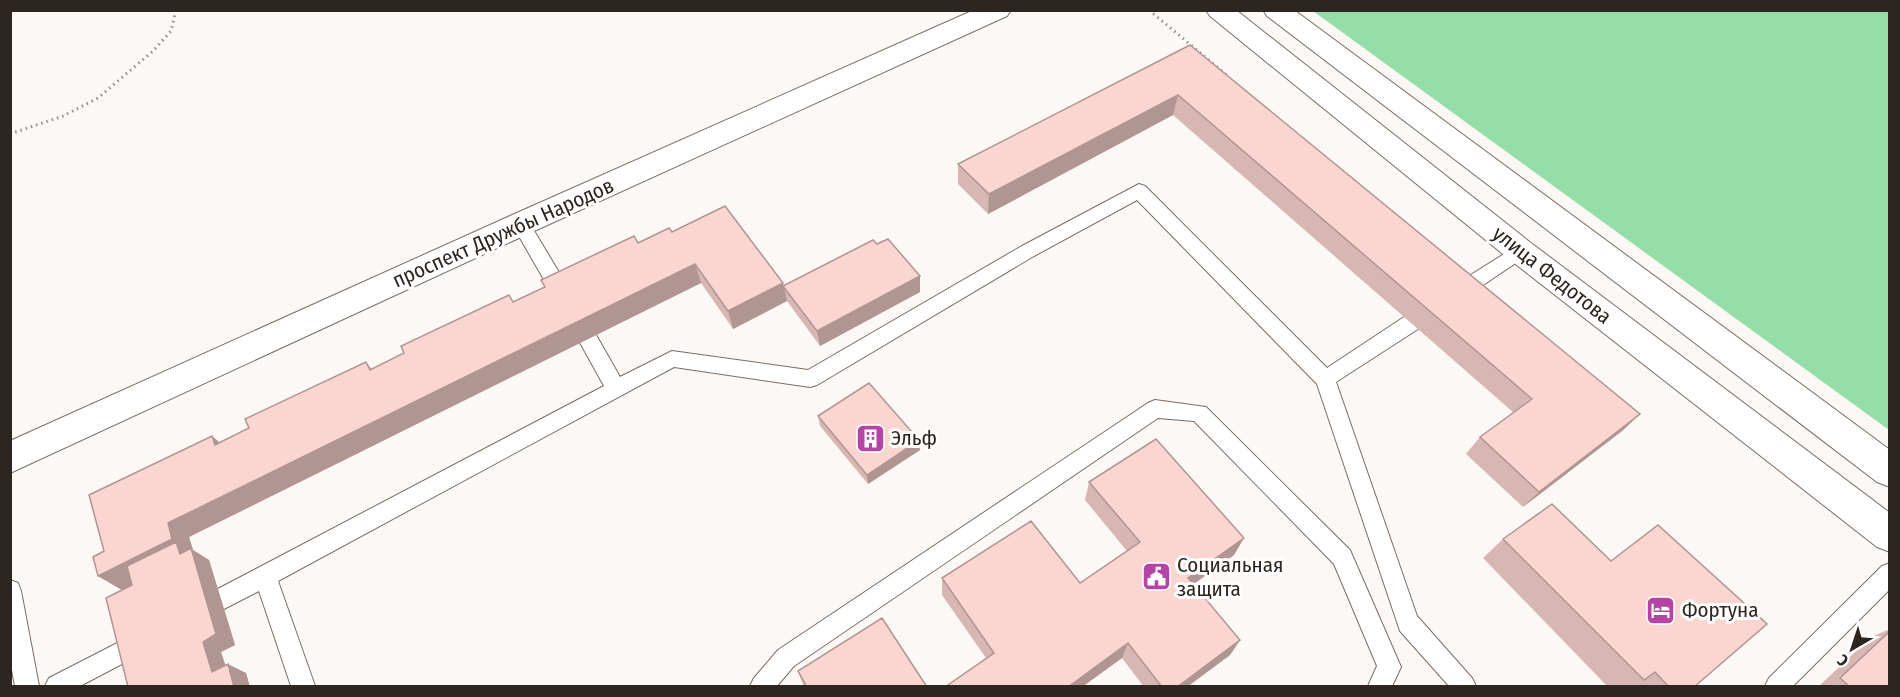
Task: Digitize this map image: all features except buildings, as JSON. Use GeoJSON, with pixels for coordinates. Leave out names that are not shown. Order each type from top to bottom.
{"type":"FeatureCollection","features":[{"type":"Feature","properties":{"kind":"street","name":"проспект Дружбы Народов"},"geometry":{"type":"LineString","coordinates":[[10,458],[521,224],[998,10]]}},
{"type":"Feature","properties":{"kind":"street","name":"улица Федотова"},"geometry":{"type":"LineString","coordinates":[[1219,10],[1520,251],[1890,535]]}},
{"type":"Feature","properties":{"kind":"street"},"geometry":{"type":"LineString","coordinates":[[1276,10],[1890,471]]}},
{"type":"Feature","properties":{"kind":"lane"},"geometry":{"type":"LineString","coordinates":[[220,600],[672,359],[810,379],[1028,251],[1139,191],[1324,379],[1408,623],[1464,687]]}},
{"type":"Feature","properties":{"kind":"lane"},"geometry":{"type":"LineString","coordinates":[[521,224],[562,294]]}},
{"type":"Feature","properties":{"kind":"lane"},"geometry":{"type":"LineString","coordinates":[[1457,292],[1520,251]]}},
{"type":"Feature","properties":{"kind":"lane"},"geometry":{"type":"LineString","coordinates":[[1324,379],[1411,323]]}},
{"type":"Feature","properties":{"kind":"lane"},"geometry":{"type":"LineString","coordinates":[[588,339],[616,389]]}},
{"type":"Feature","properties":{"kind":"lane"},"geometry":{"type":"LineString","coordinates":[[762,687],[786,658],[1155,410],[1199,413],[1342,557],[1389,667],[1380,687]]}},
{"type":"Feature","properties":{"kind":"lane"},"geometry":{"type":"LineString","coordinates":[[1777,687],[1890,573]]}},
{"type":"Feature","properties":{"kind":"lane"},"geometry":{"type":"LineString","coordinates":[[265,576],[303,687]]}},
{"type":"Feature","properties":{"kind":"lane"},"geometry":{"type":"LineString","coordinates":[[10,591],[27,687]]}},
{"type":"Feature","properties":{"kind":"lane"},"geometry":{"type":"LineString","coordinates":[[57,687],[135,645]]}},
{"type":"Feature","properties":{"kind":"path"},"geometry":{"type":"LineString","coordinates":[[10,134],[63,116],[98,98],[153,51],[171,31],[176,10]]}},
{"type":"Feature","properties":{"kind":"path"},"geometry":{"type":"LineString","coordinates":[[1149,10],[1231,78]]}},
{"type":"Feature","properties":{"kind":"green space"},"geometry":{"type":"Polygon","coordinates":[[[1313,11],[1889,11],[1889,430],[1313,11]]]}},
{"type":"Feature","properties":{"kind":"place","name":"Эльф"},"geometry":{"type":"Point","coordinates":[870,438]}},
{"type":"Feature","properties":{"kind":"place","name":"Социальная защита"},"geometry":{"type":"Point","coordinates":[1156,577]}},
{"type":"Feature","properties":{"kind":"place","name":"Фортуна"},"geometry":{"type":"Point","coordinates":[1661,610]}}]}
